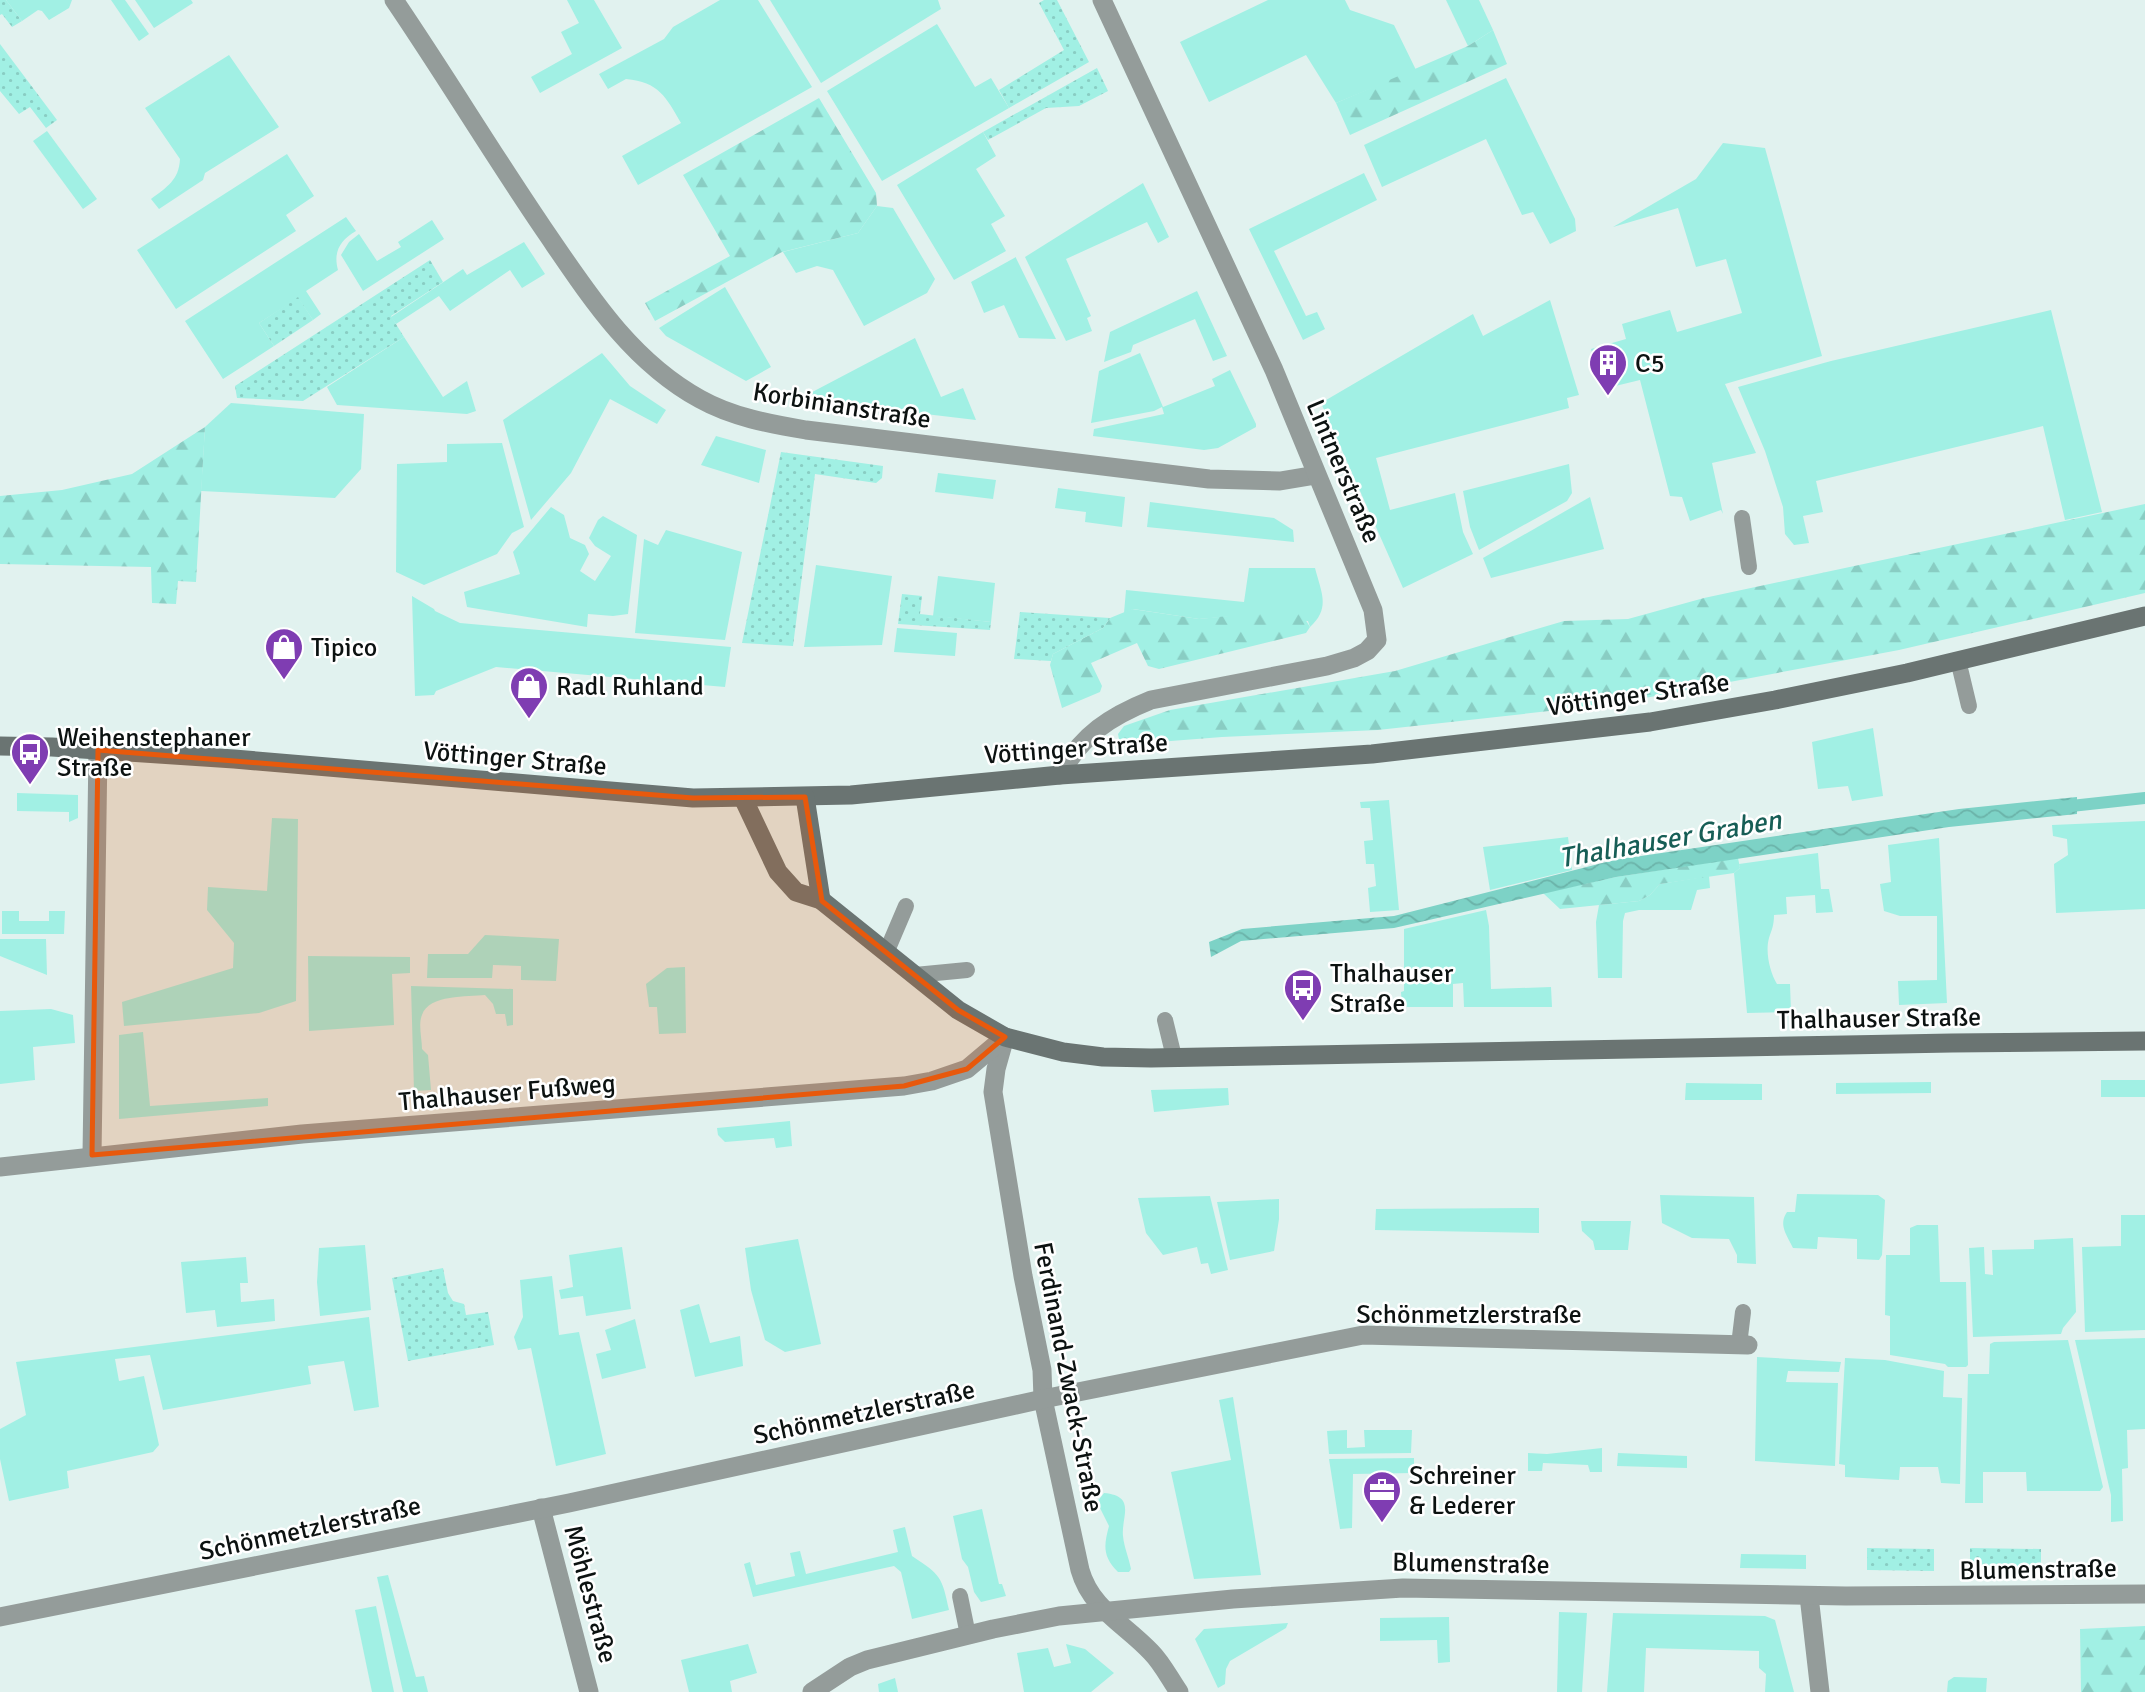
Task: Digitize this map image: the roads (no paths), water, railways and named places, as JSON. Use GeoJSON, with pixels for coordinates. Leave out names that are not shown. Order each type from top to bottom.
{"type":"FeatureCollection","features":[{"type":"Feature","properties":{"kind":"main road","name":"Vöttinger Straße"},"geometry":{"type":"LineString","coordinates":[[0,746],[98,750],[693,798],[805,797],[1060,775],[1372,754],[1585,730],[1775,700],[2145,616]]}},
{"type":"Feature","properties":{"kind":"main road"},"geometry":{"type":"LineString","coordinates":[[805,797],[821,900]]}},
{"type":"Feature","properties":{"kind":"main road","name":"Thalhauser Straße"},"geometry":{"type":"LineString","coordinates":[[743,798],[778,873],[796,892],[821,900],[958,1010],[1005,1037],[1063,1052],[1103,1057],[1174,1057],[2145,1041]]}},
{"type":"Feature","properties":{"kind":"street","name":"Korbinianstraße"},"geometry":{"type":"LineString","coordinates":[[394,0],[514,186],[595,304],[617,331],[655,368],[698,398],[729,412],[776,425],[831,433],[1209,479],[1280,481],[1316,475]]}},
{"type":"Feature","properties":{"kind":"street","name":"Lintnerstraße"},"geometry":{"type":"LineString","coordinates":[[1060,775],[1070,755],[1082,741],[1115,716],[1151,699],[1327,666],[1354,658],[1374,645],[1378,634],[1373,610],[1275,373],[1102,0]]}},
{"type":"Feature","properties":{"kind":"street"},"geometry":{"type":"LineString","coordinates":[[92,1155],[98,750]]}},
{"type":"Feature","properties":{"kind":"street","name":"Thalhauser Fußweg"},"geometry":{"type":"LineString","coordinates":[[0,1167],[92,1155],[302,1135],[904,1086],[932,1081],[967,1069],[1005,1037]]}},
{"type":"Feature","properties":{"kind":"street","name":"Ferdinand-Zwack-Straße"},"geometry":{"type":"LineString","coordinates":[[1005,1037],[993,1092],[1023,1276],[1042,1370],[1043,1399],[1085,1589],[1105,1611],[1150,1651],[1179,1692]]}},
{"type":"Feature","properties":{"kind":"street","name":"Schönmetzlerstraße"},"geometry":{"type":"LineString","coordinates":[[0,1618],[541,1508],[1043,1399],[1363,1335],[1744,1345]]}},
{"type":"Feature","properties":{"kind":"street","name":"Möhlestraße"},"geometry":{"type":"LineString","coordinates":[[541,1508],[589,1692]]}},
{"type":"Feature","properties":{"kind":"street","name":"Blumenstraße"},"geometry":{"type":"LineString","coordinates":[[812,1692],[850,1667],[867,1660],[968,1635],[1059,1616],[1245,1598],[1392,1588],[1722,1592],[1809,1596],[2145,1594]]}},
{"type":"Feature","properties":{"kind":"street"},"geometry":{"type":"LineString","coordinates":[[1809,1596],[1820,1692]]}},
{"type":"Feature","properties":{"kind":"lane"},"geometry":{"type":"LineString","coordinates":[[1742,518],[1749,567]]}},
{"type":"Feature","properties":{"kind":"lane"},"geometry":{"type":"LineString","coordinates":[[1958,660],[1969,706]]}},
{"type":"Feature","properties":{"kind":"lane"},"geometry":{"type":"LineString","coordinates":[[886,953],[906,906]]}},
{"type":"Feature","properties":{"kind":"lane"},"geometry":{"type":"LineString","coordinates":[[915,975],[967,970]]}},
{"type":"Feature","properties":{"kind":"lane"},"geometry":{"type":"LineString","coordinates":[[1165,1020],[1174,1057]]}},
{"type":"Feature","properties":{"kind":"lane"},"geometry":{"type":"LineString","coordinates":[[1743,1312],[1744,1345]]}},
{"type":"Feature","properties":{"kind":"lane"},"geometry":{"type":"LineString","coordinates":[[960,1596],[968,1635]]}},
{"type":"Feature","properties":{"kind":"water"},"geometry":{"type":"Polygon","coordinates":[[[2077,797],[2077,814],[1949,827],[1616,877],[1394,928],[1241,941],[1211,957],[1209,942],[1242,929],[1394,916],[1614,860],[1959,809],[2077,797]]]}},
{"type":"Feature","properties":{"kind":"waterway","name":"Thalhauser Graben"},"geometry":{"type":"LineString","coordinates":[[2062,807],[2145,798]]}},
{"type":"Feature","properties":{"kind":"place","name":"C5"},"geometry":{"type":"Point","coordinates":[1608,397]}},
{"type":"Feature","properties":{"kind":"place","name":"Tipico"},"geometry":{"type":"Point","coordinates":[284,681]}},
{"type":"Feature","properties":{"kind":"place","name":"Radl Ruhland"},"geometry":{"type":"Point","coordinates":[529,720]}},
{"type":"Feature","properties":{"kind":"place","name":"Weihenstephaner Straße"},"geometry":{"type":"Point","coordinates":[30,786]}},
{"type":"Feature","properties":{"kind":"place","name":"Thalhauser Straße"},"geometry":{"type":"Point","coordinates":[1303,1022]}},
{"type":"Feature","properties":{"kind":"place","name":"Schreiner & Lederer"},"geometry":{"type":"Point","coordinates":[1382,1524]}}]}
